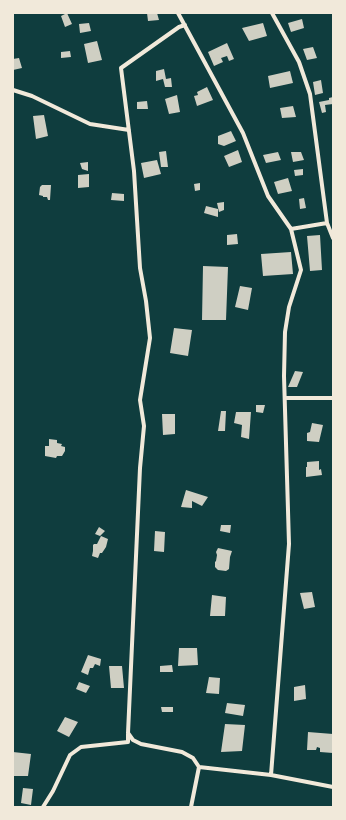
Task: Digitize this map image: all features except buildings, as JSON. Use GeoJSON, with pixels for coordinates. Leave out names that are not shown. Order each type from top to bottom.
{"type":"FeatureCollection","features":[{"type":"Feature","properties":{"kind":"street"},"geometry":{"type":"LineString","coordinates":[[178,13],[243,133],[268,196],[291,229],[301,270],[289,307],[285,332],[289,544],[272,775]]}},
{"type":"Feature","properties":{"kind":"street"},"geometry":{"type":"LineString","coordinates":[[272,13],[299,62],[310,94],[327,224],[333,238]]}},
{"type":"Feature","properties":{"kind":"street"},"geometry":{"type":"LineString","coordinates":[[43,807],[53,791],[70,755],[81,747],[128,742],[140,468],[144,426],[140,400],[150,338],[146,301],[140,268],[134,171],[121,68],[184,25]]}},
{"type":"Feature","properties":{"kind":"street"},"geometry":{"type":"LineString","coordinates":[[13,90],[32,96],[90,124],[129,130]]}},
{"type":"Feature","properties":{"kind":"street"},"geometry":{"type":"LineString","coordinates":[[291,229],[327,224]]}},
{"type":"Feature","properties":{"kind":"street"},"geometry":{"type":"LineString","coordinates":[[286,398],[333,398]]}},
{"type":"Feature","properties":{"kind":"street"},"geometry":{"type":"LineString","coordinates":[[128,733],[133,740],[141,744],[182,752],[193,758],[199,767],[191,807]]}},
{"type":"Feature","properties":{"kind":"street"},"geometry":{"type":"LineString","coordinates":[[199,767],[272,775],[333,787]]}}]}
